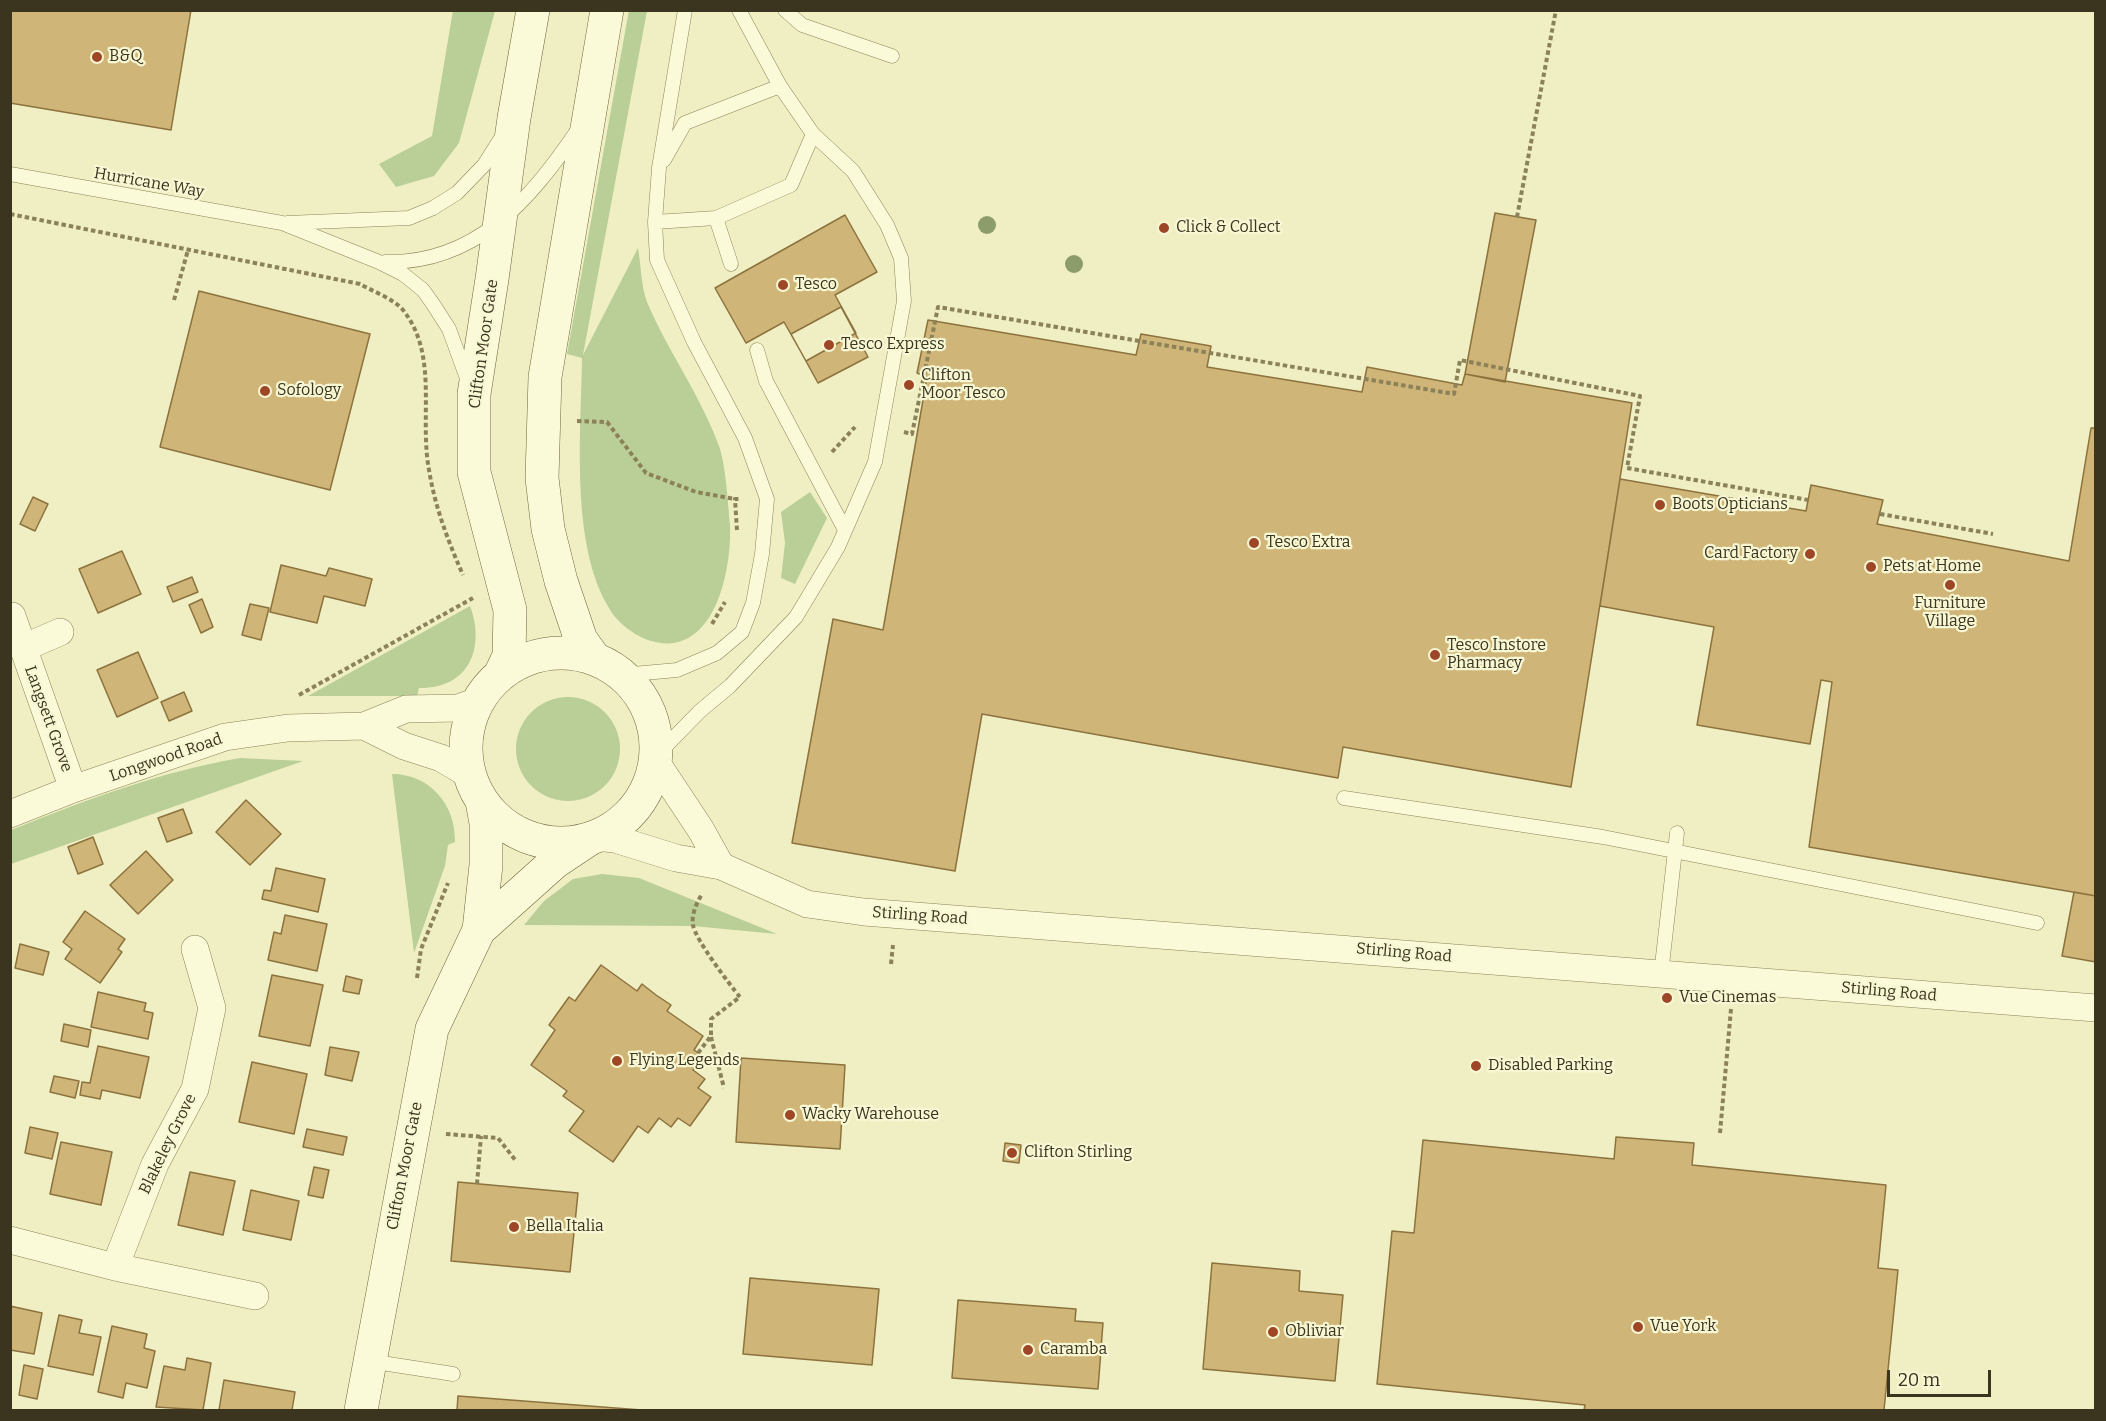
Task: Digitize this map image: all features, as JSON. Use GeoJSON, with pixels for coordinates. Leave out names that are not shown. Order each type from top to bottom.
{"type":"FeatureCollection","features":[{"type":"Feature","properties":{"kind":"street","name":"Clifton Moor Gate"},"geometry":{"type":"LineString","coordinates":[[500,675],[509,656],[510,610],[474,472],[474,394],[514,118],[533,10]]}},
{"type":"Feature","properties":{"kind":"street"},"geometry":{"type":"LineString","coordinates":[[594,658],[581,640],[561,581],[548,529],[542,478],[545,377],[607,10]]}},
{"type":"Feature","properties":{"kind":"street","name":"Langsett Grove"},"geometry":{"type":"LineString","coordinates":[[12,616],[73,789]]}},
{"type":"Feature","properties":{"kind":"street","name":"Langsett Grove"},"geometry":{"type":"LineString","coordinates":[[23,648],[60,632]]}},
{"type":"Feature","properties":{"kind":"street"},"geometry":{"type":"LineString","coordinates":[[562,652],[594,658],[622,675],[642,697],[654,726],[656,759],[650,782],[635,807],[613,828],[592,838],[566,842],[542,840],[526,835],[499,819],[476,788],[466,750],[469,725],[478,701],[500,675],[529,658],[562,652]]}},
{"type":"Feature","properties":{"kind":"street","name":"Longwood Road"},"geometry":{"type":"LineString","coordinates":[[10,814],[73,789],[225,737],[288,728],[364,726],[406,709],[458,708],[478,701]]}},
{"type":"Feature","properties":{"kind":"street","name":"Longwood Road"},"geometry":{"type":"LineString","coordinates":[[364,726],[404,746],[441,758],[476,788]]}},
{"type":"Feature","properties":{"kind":"street"},"geometry":{"type":"LineString","coordinates":[[656,759],[721,866]]}},
{"type":"Feature","properties":{"kind":"street","name":"Clifton Moor Gate"},"geometry":{"type":"LineString","coordinates":[[361,1410],[432,1029],[479,930],[486,865],[486,823],[476,788]]}},
{"type":"Feature","properties":{"kind":"street","name":"Clifton Moor Gate"},"geometry":{"type":"LineString","coordinates":[[479,930],[555,862],[592,838]]}},
{"type":"Feature","properties":{"kind":"street","name":"Stirling Road"},"geometry":{"type":"LineString","coordinates":[[592,838],[615,839],[676,858],[721,866],[807,904],[864,912],[2096,1008]]}},
{"type":"Feature","properties":{"kind":"street","name":"Blakeley Grove"},"geometry":{"type":"LineString","coordinates":[[116,1267],[155,1164],[195,1089],[212,1008],[195,949]]}},
{"type":"Feature","properties":{"kind":"street"},"geometry":{"type":"LineString","coordinates":[[10,1240],[116,1267],[255,1296]]}},
{"type":"Feature","properties":{"kind":"lane"},"geometry":{"type":"LineString","coordinates":[[622,675],[677,670],[717,653],[742,632],[753,603],[762,554],[767,499],[745,438],[694,342],[657,260],[655,222],[660,168],[685,10]]}},
{"type":"Feature","properties":{"kind":"lane"},"geometry":{"type":"LineString","coordinates":[[656,759],[700,711],[730,686],[796,617],[845,530],[875,462],[904,301],[901,258],[887,225],[853,171],[813,134],[780,86],[739,10]]}},
{"type":"Feature","properties":{"kind":"lane"},"geometry":{"type":"LineString","coordinates":[[785,10],[802,25],[892,56]]}},
{"type":"Feature","properties":{"kind":"lane"},"geometry":{"type":"LineString","coordinates":[[660,168],[685,123],[780,86]]}},
{"type":"Feature","properties":{"kind":"lane"},"geometry":{"type":"LineString","coordinates":[[380,262],[407,262],[477,239],[527,199],[549,173],[588,114]]}},
{"type":"Feature","properties":{"kind":"lane","name":"Hurricane Way"},"geometry":{"type":"LineString","coordinates":[[282,223],[409,218],[433,208],[457,193],[484,165],[514,118]]}},
{"type":"Feature","properties":{"kind":"lane"},"geometry":{"type":"LineString","coordinates":[[655,222],[716,218],[791,185],[813,134]]}},
{"type":"Feature","properties":{"kind":"lane","name":"Hurricane Way"},"geometry":{"type":"LineString","coordinates":[[10,174],[282,223],[380,262],[403,274],[423,290],[433,304],[449,329],[474,394]]}},
{"type":"Feature","properties":{"kind":"lane"},"geometry":{"type":"LineString","coordinates":[[716,218],[731,264]]}},
{"type":"Feature","properties":{"kind":"lane"},"geometry":{"type":"LineString","coordinates":[[757,350],[766,381],[845,530]]}},
{"type":"Feature","properties":{"kind":"lane"},"geometry":{"type":"LineString","coordinates":[[1344,798],[1603,837],[2037,923]]}},
{"type":"Feature","properties":{"kind":"lane"},"geometry":{"type":"LineString","coordinates":[[1660,974],[1677,833]]}},
{"type":"Feature","properties":{"kind":"lane"},"geometry":{"type":"LineString","coordinates":[[369,1361],[453,1374]]}},
{"type":"Feature","properties":{"kind":"path"},"geometry":{"type":"LineString","coordinates":[[1517,217],[1556,10]]}},
{"type":"Feature","properties":{"kind":"path"},"geometry":{"type":"LineString","coordinates":[[10,214],[360,284],[402,308],[416,332],[425,362],[424,429],[428,470],[439,515],[464,578]]}},
{"type":"Feature","properties":{"kind":"path"},"geometry":{"type":"LineString","coordinates":[[174,300],[188,250]]}},
{"type":"Feature","properties":{"kind":"path"},"geometry":{"type":"LineString","coordinates":[[814,471],[860,422],[912,434],[938,307],[1454,394],[1460,360],[1640,396],[1627,468],[1808,500]]}},
{"type":"Feature","properties":{"kind":"path"},"geometry":{"type":"LineString","coordinates":[[570,421],[606,422],[646,473],[696,492],[735,499],[767,499]]}},
{"type":"Feature","properties":{"kind":"path"},"geometry":{"type":"LineString","coordinates":[[735,499],[737,532]]}},
{"type":"Feature","properties":{"kind":"path"},"geometry":{"type":"LineString","coordinates":[[1880,514],[1994,534]]}},
{"type":"Feature","properties":{"kind":"path"},"geometry":{"type":"LineString","coordinates":[[469,588],[477,609]]}},
{"type":"Feature","properties":{"kind":"path"},"geometry":{"type":"LineString","coordinates":[[710,628],[727,593]]}},
{"type":"Feature","properties":{"kind":"path"},"geometry":{"type":"LineString","coordinates":[[298,696],[473,598]]}},
{"type":"Feature","properties":{"kind":"path"},"geometry":{"type":"LineString","coordinates":[[721,866],[696,902],[693,926],[723,976],[740,997],[711,1019],[711,1036],[724,1088]]}},
{"type":"Feature","properties":{"kind":"path"},"geometry":{"type":"LineString","coordinates":[[1720,1133],[1734,980]]}},
{"type":"Feature","properties":{"kind":"path"},"geometry":{"type":"LineString","coordinates":[[698,1053],[711,1036]]}},
{"type":"Feature","properties":{"kind":"path"},"geometry":{"type":"LineString","coordinates":[[436,1134],[498,1138],[516,1161]]}},
{"type":"Feature","properties":{"kind":"path"},"geometry":{"type":"LineString","coordinates":[[477,1184],[481,1136]]}},
{"type":"Feature","properties":{"kind":"green space"},"geometry":{"type":"Polygon","coordinates":[[[453,10],[495,11],[459,143],[434,176],[396,187],[379,164],[432,136],[453,10]]]}},
{"type":"Feature","properties":{"kind":"green space"},"geometry":{"type":"Polygon","coordinates":[[[629,10],[647,11],[583,355],[638,248],[647,302],[704,411],[720,449],[730,525],[727,565],[715,607],[704,624],[690,637],[673,643],[651,641],[627,628],[612,614],[597,582],[588,552],[580,486],[582,358],[567,354],[629,10]]]}},
{"type":"Feature","properties":{"kind":"green space"},"geometry":{"type":"Polygon","coordinates":[[[810,492],[827,518],[795,584],[781,578],[785,543],[781,512],[810,492]]]}},
{"type":"Feature","properties":{"kind":"green space"},"geometry":{"type":"Polygon","coordinates":[[[470,606],[476,637],[474,651],[469,664],[450,682],[436,687],[419,688],[417,696],[308,696],[470,606]]]}},
{"type":"Feature","properties":{"kind":"green space"},"geometry":{"type":"Polygon","coordinates":[[[568,697],[588,701],[605,712],[616,729],[620,749],[616,769],[605,786],[588,797],[568,801],[548,797],[531,786],[520,769],[516,749],[520,729],[531,712],[548,701],[568,697]]]}},
{"type":"Feature","properties":{"kind":"green space"},"geometry":{"type":"Polygon","coordinates":[[[240,758],[303,761],[11,864],[11,830],[152,779],[240,758]]]}},
{"type":"Feature","properties":{"kind":"green space"},"geometry":{"type":"Polygon","coordinates":[[[392,774],[406,775],[429,786],[446,804],[454,828],[455,842],[448,845],[445,866],[414,953],[392,774]]]}},
{"type":"Feature","properties":{"kind":"green space"},"geometry":{"type":"Polygon","coordinates":[[[602,874],[639,878],[777,934],[693,926],[524,925],[544,901],[573,879],[602,874]]]}},
{"type":"Feature","properties":{"kind":"building","name":"B&Q"},"geometry":{"type":"Polygon","coordinates":[[[10,10],[191,10],[171,130],[10,103],[10,10]]]}},
{"type":"Feature","properties":{"kind":"building"},"geometry":{"type":"Polygon","coordinates":[[[1495,213],[1536,220],[1505,382],[1465,374],[1495,213]]]}},
{"type":"Feature","properties":{"kind":"building"},"geometry":{"type":"Polygon","coordinates":[[[845,215],[877,272],[835,295],[856,333],[806,361],[784,322],[746,343],[715,288],[845,215]]]}},
{"type":"Feature","properties":{"kind":"building","name":"Sofology"},"geometry":{"type":"Polygon","coordinates":[[[199,291],[370,334],[330,490],[160,447],[199,291]]]}},
{"type":"Feature","properties":{"kind":"building","name":"Tesco Express"},"geometry":{"type":"Polygon","coordinates":[[[841,307],[868,357],[818,383],[791,334],[841,307]]]}},
{"type":"Feature","properties":{"kind":"building","name":"Tesco Extra"},"geometry":{"type":"Polygon","coordinates":[[[928,320],[1136,355],[1141,334],[1211,346],[1207,367],[1362,392],[1367,367],[1462,385],[1465,374],[1632,403],[1571,787],[1343,747],[1338,778],[982,714],[955,871],[792,843],[833,619],[883,630],[927,377],[917,373],[928,320]]]}},
{"type":"Feature","properties":{"kind":"building"},"geometry":{"type":"Polygon","coordinates":[[[2091,428],[2096,428],[2096,896],[1809,847],[1832,682],[1821,680],[1810,744],[1697,725],[1714,627],[1600,606],[1620,479],[1806,511],[1811,485],[1883,500],[1877,524],[2069,561],[2091,428]]]}},
{"type":"Feature","properties":{"kind":"building"},"geometry":{"type":"Polygon","coordinates":[[[33,497],[48,504],[35,531],[20,524],[33,497]]]}},
{"type":"Feature","properties":{"kind":"building"},"geometry":{"type":"Polygon","coordinates":[[[122,551],[141,594],[98,613],[79,569],[122,551]]]}},
{"type":"Feature","properties":{"kind":"building"},"geometry":{"type":"Polygon","coordinates":[[[281,565],[326,576],[329,568],[372,579],[365,606],[324,596],[317,623],[270,612],[281,565]]]}},
{"type":"Feature","properties":{"kind":"building"},"geometry":{"type":"Polygon","coordinates":[[[192,577],[198,592],[173,602],[167,587],[192,577]]]}},
{"type":"Feature","properties":{"kind":"building"},"geometry":{"type":"Polygon","coordinates":[[[202,599],[213,627],[201,633],[189,605],[202,599]]]}},
{"type":"Feature","properties":{"kind":"building"},"geometry":{"type":"Polygon","coordinates":[[[250,604],[269,608],[261,640],[242,635],[250,604]]]}},
{"type":"Feature","properties":{"kind":"building"},"geometry":{"type":"Polygon","coordinates":[[[138,652],[158,698],[117,717],[97,670],[138,652]]]}},
{"type":"Feature","properties":{"kind":"building"},"geometry":{"type":"Polygon","coordinates":[[[184,692],[192,711],[169,721],[161,702],[184,692]]]}},
{"type":"Feature","properties":{"kind":"building"},"geometry":{"type":"Polygon","coordinates":[[[246,800],[281,834],[250,865],[216,832],[246,800]]]}},
{"type":"Feature","properties":{"kind":"building"},"geometry":{"type":"Polygon","coordinates":[[[183,809],[192,833],[167,842],[158,818],[183,809]]]}},
{"type":"Feature","properties":{"kind":"building"},"geometry":{"type":"Polygon","coordinates":[[[93,837],[103,864],[78,874],[68,847],[93,837]]]}},
{"type":"Feature","properties":{"kind":"building"},"geometry":{"type":"Polygon","coordinates":[[[146,851],[173,880],[138,914],[110,885],[146,851]]]}},
{"type":"Feature","properties":{"kind":"building"},"geometry":{"type":"Polygon","coordinates":[[[276,868],[325,879],[318,912],[262,899],[264,890],[271,891],[276,868]]]}},
{"type":"Feature","properties":{"kind":"building"},"geometry":{"type":"Polygon","coordinates":[[[2074,892],[2096,896],[2096,962],[2062,956],[2074,892]]]}},
{"type":"Feature","properties":{"kind":"building"},"geometry":{"type":"Polygon","coordinates":[[[85,911],[125,939],[118,949],[122,952],[100,983],[65,959],[72,949],[63,942],[85,911]]]}},
{"type":"Feature","properties":{"kind":"building"},"geometry":{"type":"Polygon","coordinates":[[[285,915],[327,924],[317,971],[268,960],[274,932],[281,934],[285,915]]]}},
{"type":"Feature","properties":{"kind":"building"},"geometry":{"type":"Polygon","coordinates":[[[20,944],[49,952],[43,975],[15,968],[20,944]]]}},
{"type":"Feature","properties":{"kind":"building","name":"Flying Legends"},"geometry":{"type":"Polygon","coordinates":[[[601,965],[637,991],[642,984],[671,1005],[667,1011],[703,1036],[694,1050],[703,1056],[693,1070],[705,1079],[698,1088],[711,1097],[690,1126],[678,1118],[671,1127],[659,1118],[648,1133],[638,1126],[613,1162],[569,1131],[584,1111],[563,1096],[567,1091],[531,1065],[555,1030],[549,1025],[569,997],[575,1001],[601,965]]]}},
{"type":"Feature","properties":{"kind":"building"},"geometry":{"type":"Polygon","coordinates":[[[272,975],[323,985],[310,1046],[259,1036],[272,975]]]}},
{"type":"Feature","properties":{"kind":"building"},"geometry":{"type":"Polygon","coordinates":[[[346,976],[362,980],[359,994],[343,991],[346,976]]]}},
{"type":"Feature","properties":{"kind":"building"},"geometry":{"type":"Polygon","coordinates":[[[98,992],[146,1003],[144,1011],[153,1013],[148,1039],[91,1027],[98,992]]]}},
{"type":"Feature","properties":{"kind":"building"},"geometry":{"type":"Polygon","coordinates":[[[64,1024],[91,1030],[88,1047],[61,1041],[64,1024]]]}},
{"type":"Feature","properties":{"kind":"building"},"geometry":{"type":"Polygon","coordinates":[[[98,1046],[149,1057],[140,1098],[102,1090],[100,1099],[80,1095],[82,1082],[90,1083],[98,1046]]]}},
{"type":"Feature","properties":{"kind":"building"},"geometry":{"type":"Polygon","coordinates":[[[330,1047],[359,1052],[352,1081],[325,1075],[330,1047]]]}},
{"type":"Feature","properties":{"kind":"building","name":"Wacky Warehouse"},"geometry":{"type":"Polygon","coordinates":[[[741,1058],[845,1065],[840,1149],[736,1142],[741,1058]]]}},
{"type":"Feature","properties":{"kind":"building"},"geometry":{"type":"Polygon","coordinates":[[[252,1062],[307,1074],[294,1134],[239,1122],[252,1062]]]}},
{"type":"Feature","properties":{"kind":"building"},"geometry":{"type":"Polygon","coordinates":[[[54,1076],[79,1081],[75,1098],[50,1092],[54,1076]]]}},
{"type":"Feature","properties":{"kind":"building"},"geometry":{"type":"Polygon","coordinates":[[[30,1127],[58,1133],[52,1159],[25,1153],[30,1127]]]}},
{"type":"Feature","properties":{"kind":"building"},"geometry":{"type":"Polygon","coordinates":[[[307,1129],[347,1137],[343,1155],[303,1147],[307,1129]]]}},
{"type":"Feature","properties":{"kind":"building","name":"Vue York"},"geometry":{"type":"Polygon","coordinates":[[[1616,1137],[1694,1143],[1692,1165],[1886,1185],[1878,1268],[1898,1270],[1884,1410],[1584,1410],[1585,1405],[1377,1384],[1392,1231],[1414,1233],[1423,1140],[1614,1159],[1616,1137]]]}},
{"type":"Feature","properties":{"kind":"building"},"geometry":{"type":"Polygon","coordinates":[[[61,1142],[112,1152],[101,1205],[50,1194],[61,1142]]]}},
{"type":"Feature","properties":{"kind":"building","name":"Clifton Stirling"},"geometry":{"type":"Polygon","coordinates":[[[1005,1143],[1021,1145],[1019,1163],[1003,1161],[1005,1143]]]}},
{"type":"Feature","properties":{"kind":"building"},"geometry":{"type":"Polygon","coordinates":[[[314,1167],[329,1170],[323,1198],[308,1195],[314,1167]]]}},
{"type":"Feature","properties":{"kind":"building"},"geometry":{"type":"Polygon","coordinates":[[[190,1172],[235,1181],[223,1235],[178,1225],[190,1172]]]}},
{"type":"Feature","properties":{"kind":"building","name":"Bella Italia"},"geometry":{"type":"Polygon","coordinates":[[[458,1182],[578,1193],[570,1272],[451,1261],[458,1182]]]}},
{"type":"Feature","properties":{"kind":"building"},"geometry":{"type":"Polygon","coordinates":[[[251,1190],[299,1201],[291,1240],[243,1230],[251,1190]]]}},
{"type":"Feature","properties":{"kind":"building","name":"Obliviar"},"geometry":{"type":"Polygon","coordinates":[[[1212,1263],[1300,1271],[1299,1291],[1343,1295],[1335,1381],[1203,1369],[1212,1263]]]}},
{"type":"Feature","properties":{"kind":"building"},"geometry":{"type":"Polygon","coordinates":[[[750,1278],[879,1289],[872,1365],[743,1354],[750,1278]]]}},
{"type":"Feature","properties":{"kind":"building","name":"Caramba"},"geometry":{"type":"Polygon","coordinates":[[[958,1300],[1076,1309],[1075,1321],[1103,1323],[1098,1389],[952,1378],[958,1300]]]}},
{"type":"Feature","properties":{"kind":"building"},"geometry":{"type":"Polygon","coordinates":[[[10,1306],[42,1313],[34,1354],[10,1350],[10,1306]]]}},
{"type":"Feature","properties":{"kind":"building"},"geometry":{"type":"Polygon","coordinates":[[[59,1315],[82,1320],[79,1333],[101,1337],[93,1375],[48,1366],[59,1315]]]}},
{"type":"Feature","properties":{"kind":"building"},"geometry":{"type":"Polygon","coordinates":[[[112,1326],[147,1334],[144,1348],[155,1351],[147,1388],[126,1383],[123,1398],[98,1392],[112,1326]]]}},
{"type":"Feature","properties":{"kind":"building"},"geometry":{"type":"Polygon","coordinates":[[[187,1358],[211,1363],[203,1410],[156,1407],[164,1366],[185,1370],[187,1358]]]}},
{"type":"Feature","properties":{"kind":"building"},"geometry":{"type":"Polygon","coordinates":[[[24,1365],[43,1369],[37,1399],[19,1395],[24,1365]]]}},
{"type":"Feature","properties":{"kind":"building"},"geometry":{"type":"Polygon","coordinates":[[[224,1380],[295,1392],[292,1410],[219,1410],[224,1380]]]}},
{"type":"Feature","properties":{"kind":"building"},"geometry":{"type":"Polygon","coordinates":[[[458,1396],[642,1410],[457,1410],[458,1396]]]}},
{"type":"Feature","properties":{"kind":"place","name":"B&Q"},"geometry":{"type":"Point","coordinates":[97,57]}},
{"type":"Feature","properties":{"kind":"place","name":"Click & Collect"},"geometry":{"type":"Point","coordinates":[1164,228]}},
{"type":"Feature","properties":{"kind":"place","name":"Tesco"},"geometry":{"type":"Point","coordinates":[783,285]}},
{"type":"Feature","properties":{"kind":"place","name":"Tesco Express"},"geometry":{"type":"Point","coordinates":[829,345]}},
{"type":"Feature","properties":{"kind":"place","name":"Clifton Moor Tesco"},"geometry":{"type":"Point","coordinates":[909,385]}},
{"type":"Feature","properties":{"kind":"place","name":"Sofology"},"geometry":{"type":"Point","coordinates":[265,391]}},
{"type":"Feature","properties":{"kind":"place","name":"Boots Opticians"},"geometry":{"type":"Point","coordinates":[1660,505]}},
{"type":"Feature","properties":{"kind":"place","name":"Tesco Extra"},"geometry":{"type":"Point","coordinates":[1254,543]}},
{"type":"Feature","properties":{"kind":"place","name":"Card Factory"},"geometry":{"type":"Point","coordinates":[1810,554]}},
{"type":"Feature","properties":{"kind":"place","name":"Pets at Home"},"geometry":{"type":"Point","coordinates":[1871,567]}},
{"type":"Feature","properties":{"kind":"place","name":"Furniture Village"},"geometry":{"type":"Point","coordinates":[1950,585]}},
{"type":"Feature","properties":{"kind":"place","name":"Tesco Instore Pharmacy"},"geometry":{"type":"Point","coordinates":[1435,655]}},
{"type":"Feature","properties":{"kind":"place","name":"Vue Cinemas"},"geometry":{"type":"Point","coordinates":[1667,998]}},
{"type":"Feature","properties":{"kind":"place","name":"Flying Legends"},"geometry":{"type":"Point","coordinates":[617,1061]}},
{"type":"Feature","properties":{"kind":"place","name":"Disabled Parking"},"geometry":{"type":"Point","coordinates":[1476,1066]}},
{"type":"Feature","properties":{"kind":"place","name":"Wacky Warehouse"},"geometry":{"type":"Point","coordinates":[790,1115]}},
{"type":"Feature","properties":{"kind":"place","name":"Clifton Stirling"},"geometry":{"type":"Point","coordinates":[1012,1153]}},
{"type":"Feature","properties":{"kind":"place","name":"Bella Italia"},"geometry":{"type":"Point","coordinates":[514,1227]}},
{"type":"Feature","properties":{"kind":"place","name":"Vue York"},"geometry":{"type":"Point","coordinates":[1638,1327]}},
{"type":"Feature","properties":{"kind":"place","name":"Obliviar"},"geometry":{"type":"Point","coordinates":[1273,1332]}},
{"type":"Feature","properties":{"kind":"place","name":"Caramba"},"geometry":{"type":"Point","coordinates":[1028,1350]}}]}
